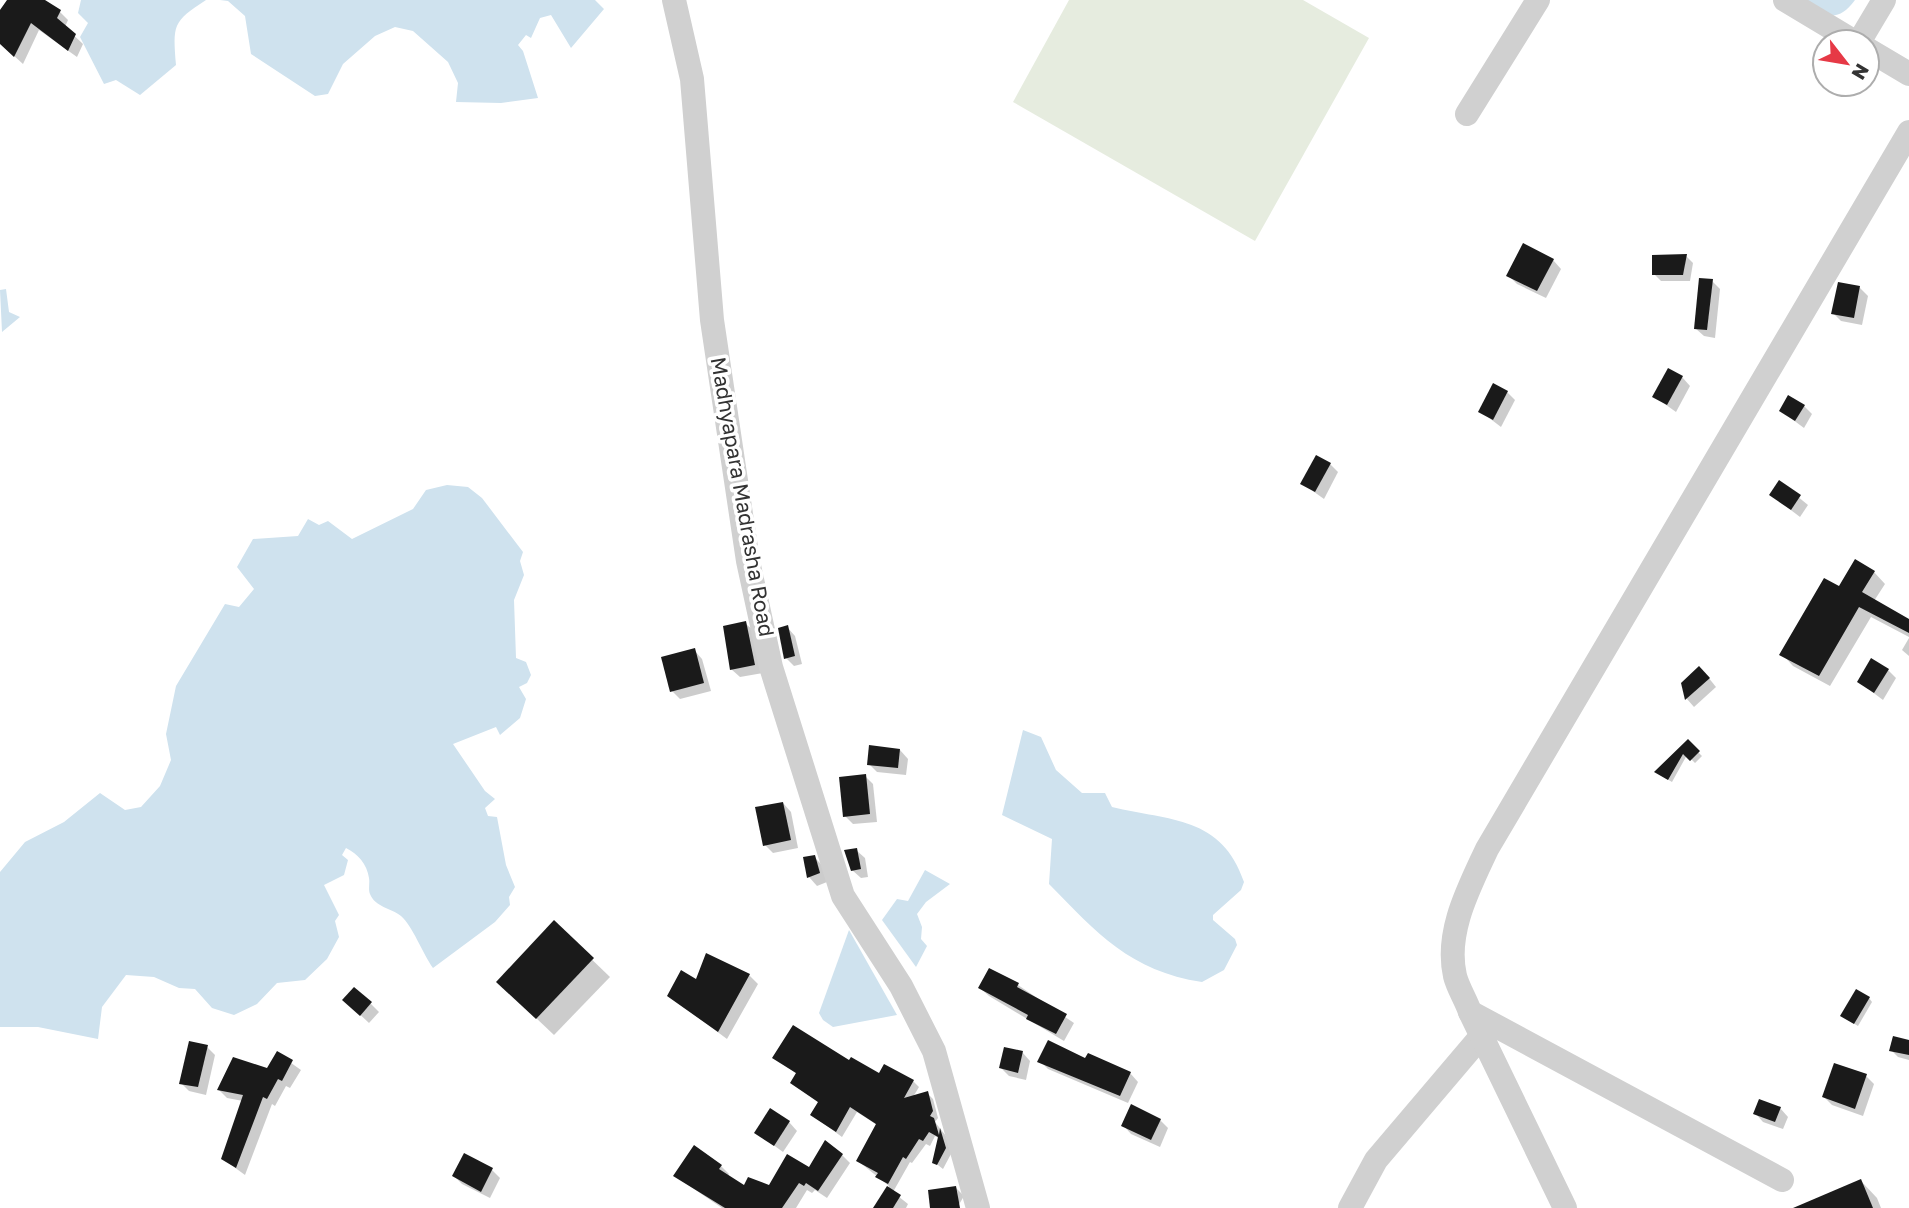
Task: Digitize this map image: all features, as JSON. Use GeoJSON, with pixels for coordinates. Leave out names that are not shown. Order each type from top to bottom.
{"type":"FeatureCollection","features":[{"type":"Feature","properties":{"kind":"street","name":"Madhyapara Madrasha Road"},"geometry":{"type":"LineString","coordinates":[[674,0],[692,79],[714,334],[748,561],[771,667],[843,896],[901,986],[934,1052],[978,1208]]}},
{"type":"Feature","properties":{"kind":"street"},"geometry":{"type":"LineString","coordinates":[[1467,114],[1538,0]]}},
{"type":"Feature","properties":{"kind":"street"},"geometry":{"type":"LineString","coordinates":[[1785,0],[1833,28]]}},
{"type":"Feature","properties":{"kind":"street"},"geometry":{"type":"LineString","coordinates":[[1866,28],[1884,0]]}},
{"type":"Feature","properties":{"kind":"street"},"geometry":{"type":"LineString","coordinates":[[1881,57],[1909,74]]}},
{"type":"Feature","properties":{"kind":"street"},"geometry":{"type":"LineString","coordinates":[[1565,1208],[1455,979],[1453,943],[1468,892],[1487,849],[1909,132]]}},
{"type":"Feature","properties":{"kind":"street"},"geometry":{"type":"LineString","coordinates":[[1470,1012],[1782,1180]]}},
{"type":"Feature","properties":{"kind":"street"},"geometry":{"type":"LineString","coordinates":[[1350,1208],[1376,1160],[1483,1034]]}},
{"type":"Feature","properties":{"kind":"shaded area"},"geometry":{"type":"Polygon","coordinates":[[[1069,0],[1303,0],[1369,38],[1255,241],[1013,102],[1069,0]]]}},
{"type":"Feature","properties":{"kind":"water"},"geometry":{"type":"Polygon","coordinates":[[[81,0],[206,0],[187,14],[177,26],[176,65],[140,95],[116,80],[104,84],[80,37],[88,23],[78,13],[81,0]]]}},
{"type":"Feature","properties":{"kind":"water"},"geometry":{"type":"Polygon","coordinates":[[[220,0],[595,0],[604,9],[571,48],[551,15],[540,18],[531,38],[526,35],[518,45],[523,51],[538,98],[501,103],[456,102],[458,83],[448,62],[413,31],[395,27],[375,36],[343,64],[328,94],[315,96],[251,54],[245,16],[228,1],[220,0]]]}},
{"type":"Feature","properties":{"kind":"water"},"geometry":{"type":"Polygon","coordinates":[[[1805,0],[1855,0],[1843,12],[1831,15],[1818,11],[1805,0]]]}},
{"type":"Feature","properties":{"kind":"water"},"geometry":{"type":"Polygon","coordinates":[[[6,289],[9,312],[20,317],[2,332],[0,290],[6,289]]]}},
{"type":"Feature","properties":{"kind":"water"},"geometry":{"type":"Polygon","coordinates":[[[447,485],[468,487],[482,498],[523,552],[520,561],[524,575],[514,600],[516,658],[526,662],[531,675],[527,683],[519,687],[526,699],[520,718],[500,735],[496,727],[453,744],[485,791],[495,799],[485,808],[488,816],[497,817],[506,865],[515,887],[509,897],[510,905],[495,922],[433,968],[405,920],[372,898],[364,864],[346,848],[342,855],[348,860],[344,875],[324,885],[339,915],[335,921],[339,937],[327,959],[305,980],[277,983],[257,1004],[234,1015],[212,1008],[195,989],[179,988],[154,977],[126,975],[102,1007],[98,1039],[38,1027],[0,1027],[0,872],[25,842],[64,822],[100,793],[125,810],[141,807],[160,786],[171,760],[166,734],[176,686],[225,604],[239,607],[254,589],[237,567],[253,539],[298,536],[308,519],[319,525],[328,521],[352,539],[413,509],[426,490],[447,485]]]}},
{"type":"Feature","properties":{"kind":"water"},"geometry":{"type":"Polygon","coordinates":[[[1023,730],[1041,737],[1056,770],[1082,793],[1105,793],[1112,807],[1192,825],[1222,844],[1234,860],[1244,882],[1241,890],[1213,915],[1213,920],[1235,939],[1237,945],[1224,970],[1202,982],[1154,969],[1116,947],[1049,884],[1052,839],[1002,815],[1023,730]]]}},
{"type":"Feature","properties":{"kind":"water"},"geometry":{"type":"Polygon","coordinates":[[[925,870],[950,884],[926,902],[917,914],[922,927],[921,939],[927,946],[916,967],[882,920],[897,899],[908,901],[925,870]]]}},
{"type":"Feature","properties":{"kind":"water"},"geometry":{"type":"Polygon","coordinates":[[[849,930],[897,1015],[833,1027],[823,1020],[819,1013],[849,930]]]}},
{"type":"Feature","properties":{"kind":"building"},"geometry":{"type":"Polygon","coordinates":[[[7,0],[45,0],[61,10],[57,18],[76,34],[68,51],[31,23],[14,57],[0,44],[0,10],[7,0]]]}},
{"type":"Feature","properties":{"kind":"building"},"geometry":{"type":"Polygon","coordinates":[[[1523,243],[1554,259],[1537,291],[1506,276],[1523,243]]]}},
{"type":"Feature","properties":{"kind":"building"},"geometry":{"type":"Polygon","coordinates":[[[1687,254],[1683,275],[1652,275],[1652,255],[1687,254]]]}},
{"type":"Feature","properties":{"kind":"building"},"geometry":{"type":"Polygon","coordinates":[[[1699,278],[1713,279],[1707,330],[1694,329],[1699,278]]]}},
{"type":"Feature","properties":{"kind":"building"},"geometry":{"type":"Polygon","coordinates":[[[1838,282],[1860,286],[1854,318],[1831,314],[1838,282]]]}},
{"type":"Feature","properties":{"kind":"building"},"geometry":{"type":"Polygon","coordinates":[[[1668,368],[1683,376],[1667,405],[1652,397],[1668,368]]]}},
{"type":"Feature","properties":{"kind":"building"},"geometry":{"type":"Polygon","coordinates":[[[1493,383],[1508,391],[1493,420],[1478,412],[1493,383]]]}},
{"type":"Feature","properties":{"kind":"building"},"geometry":{"type":"Polygon","coordinates":[[[1788,395],[1805,405],[1795,421],[1779,411],[1788,395]]]}},
{"type":"Feature","properties":{"kind":"building"},"geometry":{"type":"Polygon","coordinates":[[[1316,455],[1331,463],[1315,492],[1300,484],[1316,455]]]}},
{"type":"Feature","properties":{"kind":"building"},"geometry":{"type":"Polygon","coordinates":[[[1779,480],[1801,495],[1791,510],[1769,495],[1779,480]]]}},
{"type":"Feature","properties":{"kind":"building"},"geometry":{"type":"Polygon","coordinates":[[[1855,559],[1875,571],[1862,592],[1909,619],[1909,633],[1859,607],[1819,676],[1779,655],[1824,578],[1839,586],[1855,559]]]}},
{"type":"Feature","properties":{"kind":"building"},"geometry":{"type":"Polygon","coordinates":[[[746,621],[755,665],[730,670],[723,626],[746,621]]]}},
{"type":"Feature","properties":{"kind":"building"},"geometry":{"type":"Polygon","coordinates":[[[788,625],[795,656],[784,659],[778,628],[788,625]]]}},
{"type":"Feature","properties":{"kind":"building"},"geometry":{"type":"Polygon","coordinates":[[[695,648],[704,683],[670,692],[661,657],[695,648]]]}},
{"type":"Feature","properties":{"kind":"building"},"geometry":{"type":"Polygon","coordinates":[[[1871,658],[1889,669],[1874,693],[1857,682],[1871,658]]]}},
{"type":"Feature","properties":{"kind":"building"},"geometry":{"type":"Polygon","coordinates":[[[1699,666],[1710,678],[1685,700],[1681,683],[1699,666]]]}},
{"type":"Feature","properties":{"kind":"building"},"geometry":{"type":"Polygon","coordinates":[[[1688,739],[1700,751],[1690,761],[1683,754],[1668,780],[1654,772],[1688,739]]]}},
{"type":"Feature","properties":{"kind":"building"},"geometry":{"type":"Polygon","coordinates":[[[869,745],[900,749],[898,768],[867,765],[869,745]]]}},
{"type":"Feature","properties":{"kind":"building"},"geometry":{"type":"Polygon","coordinates":[[[866,774],[870,814],[843,817],[839,777],[866,774]]]}},
{"type":"Feature","properties":{"kind":"building"},"geometry":{"type":"Polygon","coordinates":[[[783,802],[791,840],[763,846],[755,807],[783,802]]]}},
{"type":"Feature","properties":{"kind":"building"},"geometry":{"type":"Polygon","coordinates":[[[857,848],[861,869],[851,871],[844,850],[857,848]]]}},
{"type":"Feature","properties":{"kind":"building"},"geometry":{"type":"Polygon","coordinates":[[[815,855],[820,873],[807,878],[803,857],[815,855]]]}},
{"type":"Feature","properties":{"kind":"building"},"geometry":{"type":"Polygon","coordinates":[[[554,920],[594,958],[536,1019],[496,982],[554,920]]]}},
{"type":"Feature","properties":{"kind":"building"},"geometry":{"type":"Polygon","coordinates":[[[706,953],[750,974],[718,1032],[667,996],[681,970],[696,979],[706,953]]]}},
{"type":"Feature","properties":{"kind":"building"},"geometry":{"type":"Polygon","coordinates":[[[989,968],[1019,983],[1017,987],[1067,1014],[1056,1034],[1026,1019],[1028,1015],[978,988],[989,968]]]}},
{"type":"Feature","properties":{"kind":"building"},"geometry":{"type":"Polygon","coordinates":[[[354,987],[372,1002],[360,1016],[342,1000],[354,987]]]}},
{"type":"Feature","properties":{"kind":"building"},"geometry":{"type":"Polygon","coordinates":[[[1856,989],[1870,997],[1854,1024],[1840,1016],[1856,989]]]}},
{"type":"Feature","properties":{"kind":"building"},"geometry":{"type":"Polygon","coordinates":[[[793,1025],[849,1060],[851,1057],[879,1073],[884,1064],[914,1080],[904,1098],[928,1091],[933,1111],[930,1116],[934,1118],[939,1135],[940,1128],[946,1148],[937,1165],[932,1163],[938,1137],[929,1132],[923,1141],[919,1139],[906,1159],[903,1157],[888,1184],[875,1177],[878,1173],[856,1161],[876,1124],[850,1107],[836,1132],[810,1115],[818,1102],[790,1083],[796,1073],[772,1058],[793,1025]]]}},
{"type":"Feature","properties":{"kind":"building"},"geometry":{"type":"Polygon","coordinates":[[[1893,1036],[1909,1040],[1909,1055],[1889,1051],[1893,1036]]]}},
{"type":"Feature","properties":{"kind":"building"},"geometry":{"type":"Polygon","coordinates":[[[1048,1040],[1085,1058],[1088,1053],[1131,1072],[1120,1096],[1037,1062],[1048,1040]]]}},
{"type":"Feature","properties":{"kind":"building"},"geometry":{"type":"Polygon","coordinates":[[[189,1041],[208,1045],[198,1087],[179,1084],[189,1041]]]}},
{"type":"Feature","properties":{"kind":"building"},"geometry":{"type":"Polygon","coordinates":[[[1004,1047],[1023,1051],[1018,1073],[999,1068],[1004,1047]]]}},
{"type":"Feature","properties":{"kind":"building"},"geometry":{"type":"Polygon","coordinates":[[[277,1051],[293,1060],[282,1081],[278,1079],[267,1099],[263,1097],[236,1168],[221,1159],[243,1095],[217,1090],[233,1057],[267,1068],[277,1051]]]}},
{"type":"Feature","properties":{"kind":"building"},"geometry":{"type":"Polygon","coordinates":[[[1834,1063],[1867,1074],[1855,1109],[1822,1097],[1834,1063]]]}},
{"type":"Feature","properties":{"kind":"building"},"geometry":{"type":"Polygon","coordinates":[[[1759,1099],[1781,1107],[1775,1122],[1753,1114],[1759,1099]]]}},
{"type":"Feature","properties":{"kind":"building"},"geometry":{"type":"Polygon","coordinates":[[[1131,1104],[1161,1119],[1151,1140],[1121,1126],[1131,1104]]]}},
{"type":"Feature","properties":{"kind":"building"},"geometry":{"type":"Polygon","coordinates":[[[770,1108],[790,1121],[774,1146],[754,1133],[770,1108]]]}},
{"type":"Feature","properties":{"kind":"building"},"geometry":{"type":"Polygon","coordinates":[[[825,1140],[843,1154],[818,1191],[806,1183],[804,1186],[799,1183],[782,1208],[725,1208],[673,1176],[694,1145],[722,1165],[719,1169],[744,1185],[748,1177],[769,1185],[787,1154],[809,1167],[825,1140]]]}},
{"type":"Feature","properties":{"kind":"building"},"geometry":{"type":"Polygon","coordinates":[[[464,1153],[493,1168],[481,1192],[452,1176],[464,1153]]]}},
{"type":"Feature","properties":{"kind":"building"},"geometry":{"type":"Polygon","coordinates":[[[1861,1179],[1873,1208],[1793,1208],[1861,1179]]]}},
{"type":"Feature","properties":{"kind":"building"},"geometry":{"type":"Polygon","coordinates":[[[887,1186],[901,1195],[893,1208],[873,1208],[887,1186]]]}},
{"type":"Feature","properties":{"kind":"building"},"geometry":{"type":"Polygon","coordinates":[[[956,1186],[960,1208],[930,1208],[928,1190],[956,1186]]]}}]}
